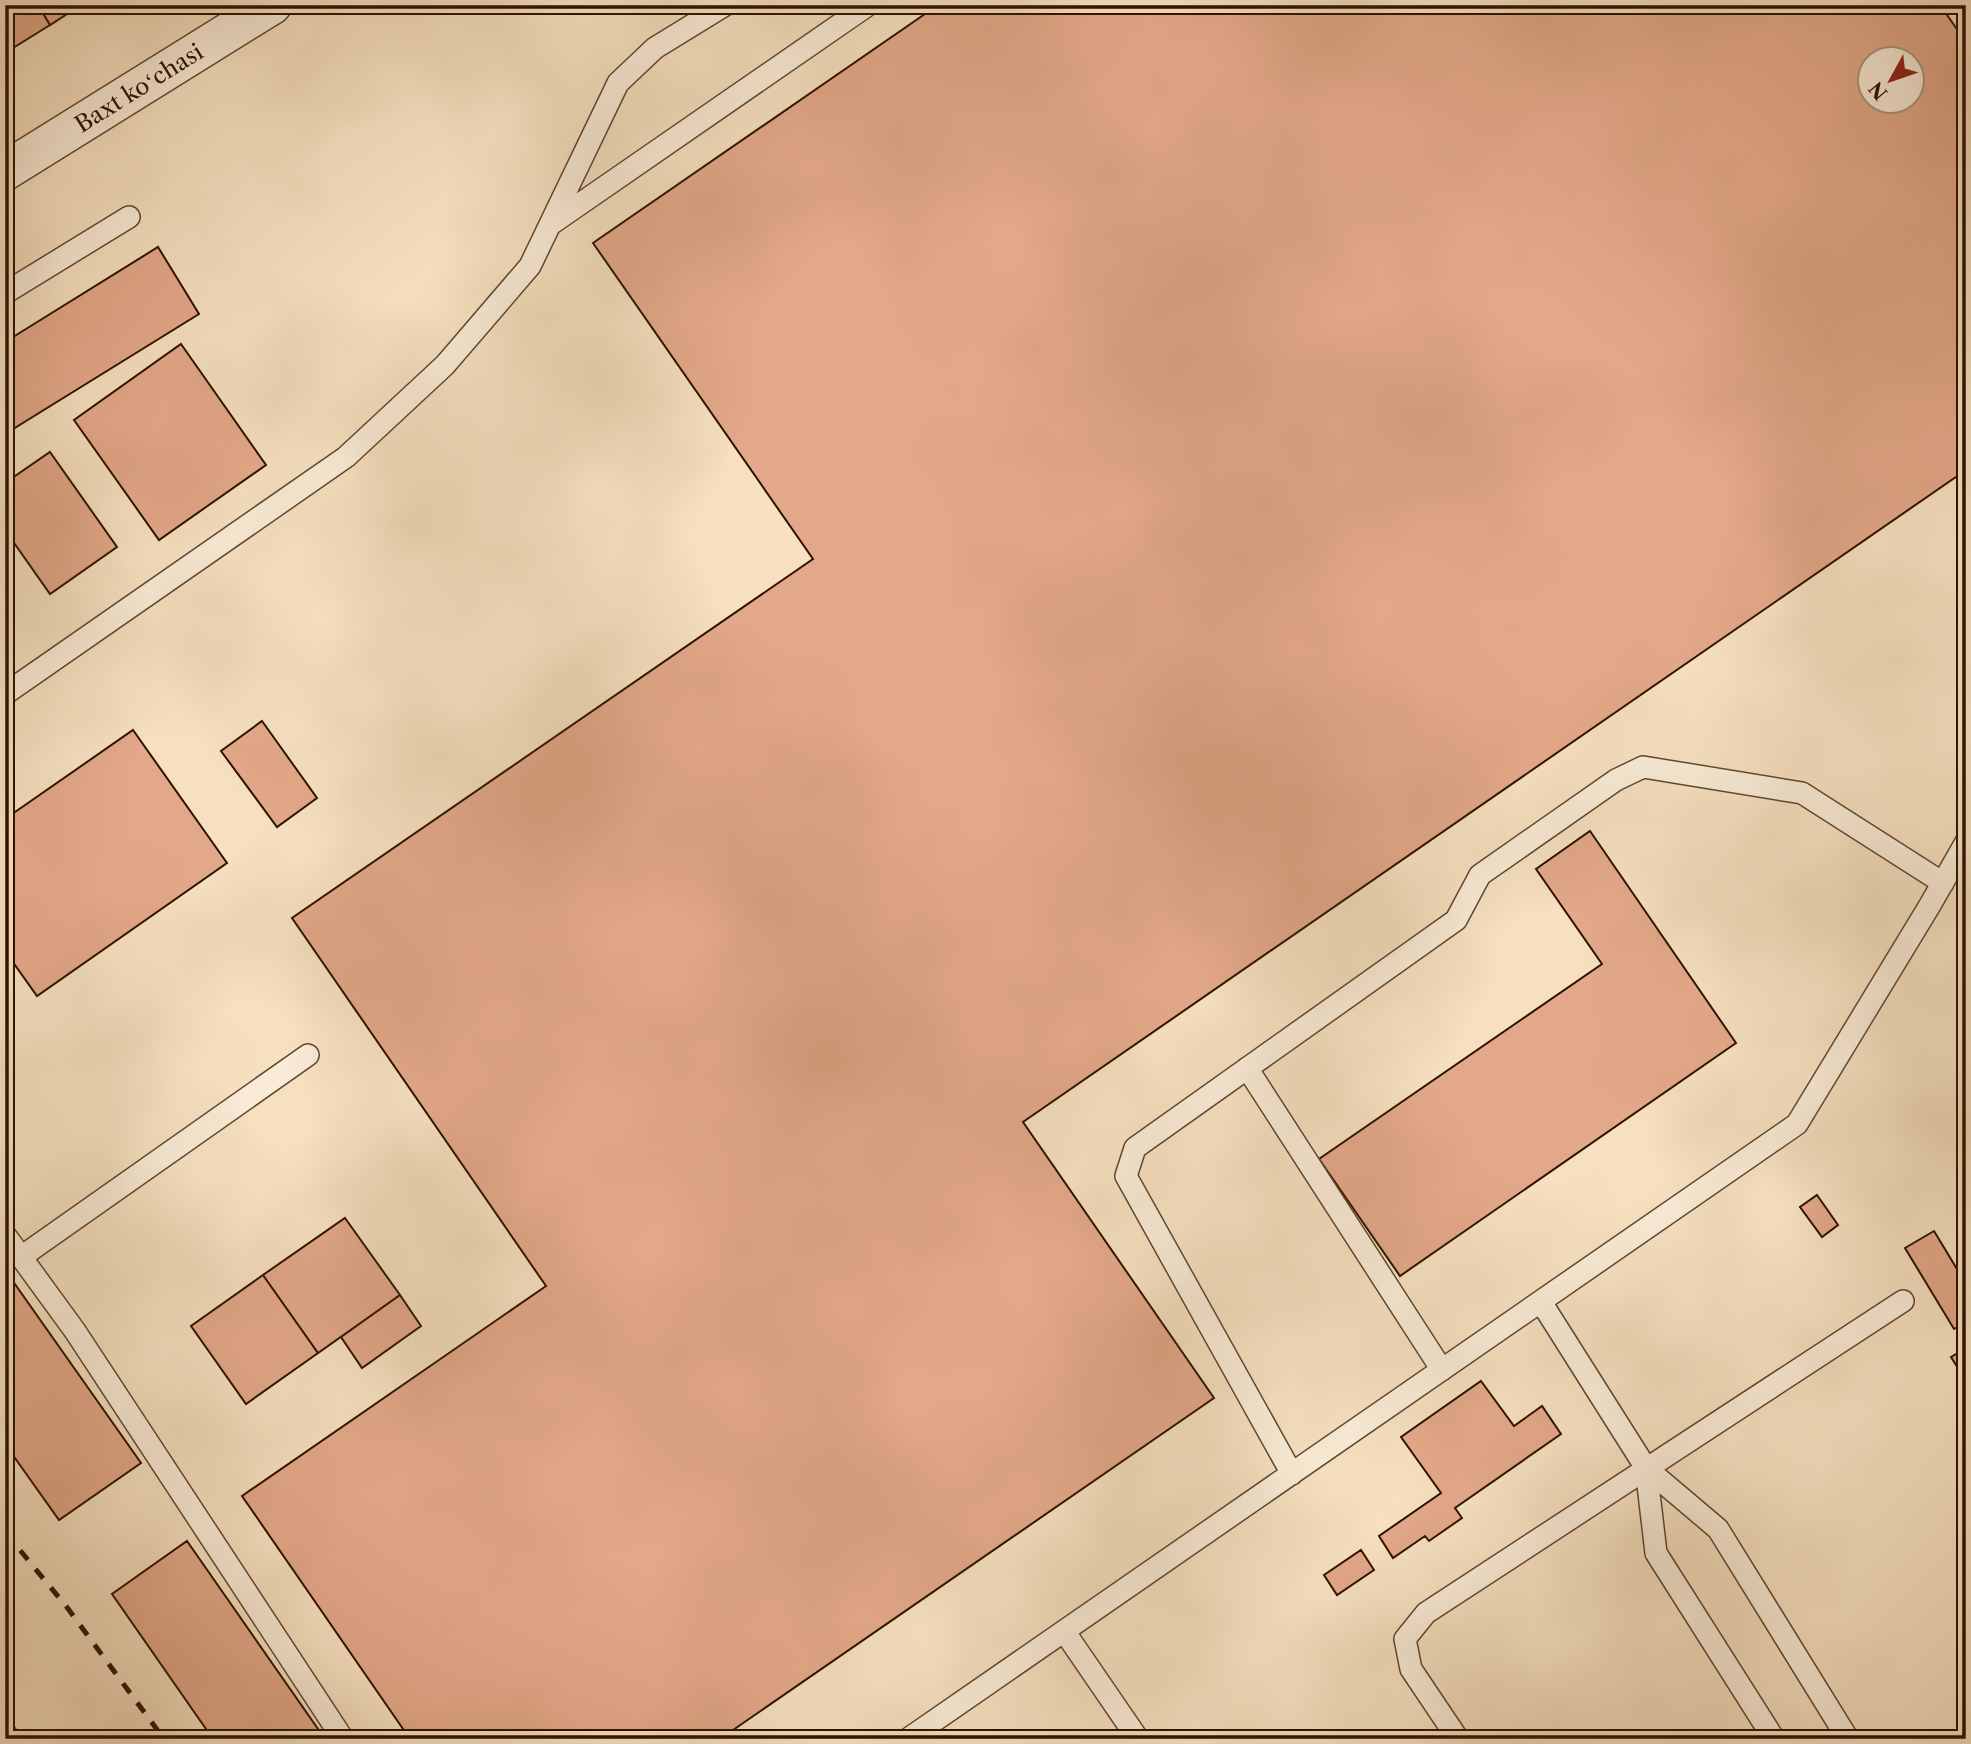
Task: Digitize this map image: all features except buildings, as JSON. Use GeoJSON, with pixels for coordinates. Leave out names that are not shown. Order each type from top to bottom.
{"type":"FeatureCollection","features":[{"type":"Feature","properties":{"kind":"street","name":"Baxt koʻchasi"},"geometry":{"type":"LineString","coordinates":[[5,171],[272,5]]}},
{"type":"Feature","properties":{"kind":"lane"},"geometry":{"type":"LineString","coordinates":[[5,694],[346,457],[445,365],[530,265],[618,83],[655,48],[726,5]]}},
{"type":"Feature","properties":{"kind":"lane"},"geometry":{"type":"LineString","coordinates":[[549,225],[868,5]]}},
{"type":"Feature","properties":{"kind":"lane"},"geometry":{"type":"LineString","coordinates":[[5,293],[129,217]]}},
{"type":"Feature","properties":{"kind":"lane"},"geometry":{"type":"LineString","coordinates":[[1292,1474],[1126,1177],[1135,1148],[1456,920],[1480,875],[1616,780],[1643,767],[1802,793],[1943,883]]}},
{"type":"Feature","properties":{"kind":"lane"},"geometry":{"type":"LineString","coordinates":[[908,1739],[1797,1124],[1966,842]]}},
{"type":"Feature","properties":{"kind":"lane"},"geometry":{"type":"LineString","coordinates":[[22,1257],[308,1055]]}},
{"type":"Feature","properties":{"kind":"lane"},"geometry":{"type":"LineString","coordinates":[[1247,1068],[1442,1370]]}},
{"type":"Feature","properties":{"kind":"lane"},"geometry":{"type":"LineString","coordinates":[[5,1235],[75,1331],[343,1739]]}},
{"type":"Feature","properties":{"kind":"lane"},"geometry":{"type":"LineString","coordinates":[[1458,1739],[1411,1669],[1405,1639],[1426,1613],[1903,1301]]}},
{"type":"Feature","properties":{"kind":"lane"},"geometry":{"type":"LineString","coordinates":[[1541,1302],[1646,1468],[1718,1530],[1848,1739]]}},
{"type":"Feature","properties":{"kind":"lane"},"geometry":{"type":"LineString","coordinates":[[1646,1468],[1656,1553],[1774,1739]]}},
{"type":"Feature","properties":{"kind":"lane"},"geometry":{"type":"LineString","coordinates":[[1063,1631],[1138,1739]]}},
{"type":"Feature","properties":{"kind":"lane"},"geometry":{"type":"LineString","coordinates":[[5,1733],[9,1739]]}},
{"type":"Feature","properties":{"kind":"railway"},"geometry":{"type":"LineString","coordinates":[[5,1532],[66,1606],[164,1739]]}}]}
